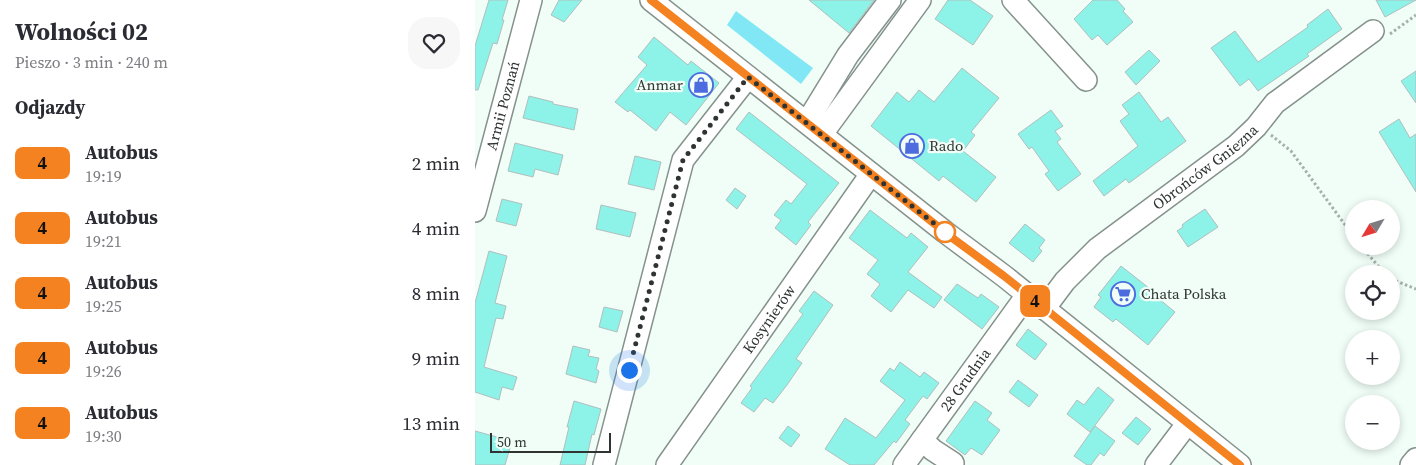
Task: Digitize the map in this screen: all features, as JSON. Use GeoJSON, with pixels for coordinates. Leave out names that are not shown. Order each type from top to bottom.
{"type":"FeatureCollection","features":[{"type":"Feature","properties":{"kind":"street","name":"Armii Poznań"},"geometry":{"type":"LineString","coordinates":[[475,207],[531,0]]}},
{"type":"Feature","properties":{"kind":"street"},"geometry":{"type":"LineString","coordinates":[[815,128],[848,55],[890,0]]}},
{"type":"Feature","properties":{"kind":"street"},"geometry":{"type":"LineString","coordinates":[[815,128],[920,0]]}},
{"type":"Feature","properties":{"kind":"street"},"geometry":{"type":"LineString","coordinates":[[1013,0],[1086,80]]}},
{"type":"Feature","properties":{"kind":"street"},"geometry":{"type":"LineString","coordinates":[[666,4],[748,77],[955,240],[1004,276],[1240,465]]}},
{"type":"Feature","properties":{"kind":"street","name":"Obrońców Gniezna"},"geometry":{"type":"LineString","coordinates":[[1044,309],[1065,281],[1097,249],[1237,146],[1256,127],[1275,103],[1373,31]]}},
{"type":"Feature","properties":{"kind":"street"},"geometry":{"type":"LineString","coordinates":[[604,465],[683,160],[748,77]]}},
{"type":"Feature","properties":{"kind":"street","name":"Kosynierów"},"geometry":{"type":"LineString","coordinates":[[667,465],[871,174]]}},
{"type":"Feature","properties":{"kind":"street","name":"28 Grudnia"},"geometry":{"type":"LineString","coordinates":[[904,465],[1027,296]]}},
{"type":"Feature","properties":{"kind":"street"},"geometry":{"type":"LineString","coordinates":[[1156,465],[1187,424]]}},
{"type":"Feature","properties":{"kind":"street"},"geometry":{"type":"LineString","coordinates":[[922,440],[933,450],[953,462],[951,465]]}},
{"type":"Feature","properties":{"kind":"street"},"geometry":{"type":"LineString","coordinates":[[1411,465],[1416,459]]}},
{"type":"Feature","properties":{"kind":"path"},"geometry":{"type":"LineString","coordinates":[[1373,31],[1387,36],[1416,15]]}},
{"type":"Feature","properties":{"kind":"path"},"geometry":{"type":"LineString","coordinates":[[1256,127],[1271,135],[1291,151],[1345,225]]}},
{"type":"Feature","properties":{"kind":"path"},"geometry":{"type":"LineString","coordinates":[[1369,255],[1377,265]]}},
{"type":"Feature","properties":{"kind":"path"},"geometry":{"type":"LineString","coordinates":[[1400,283],[1416,289]]}},
{"type":"Feature","properties":{"kind":"water"},"geometry":{"type":"Polygon","coordinates":[[[736,11],[813,68],[801,84],[727,25],[736,11]]]}},
{"type":"Feature","properties":{"kind":"building"},"geometry":{"type":"Polygon","coordinates":[[[489,0],[508,0],[497,44],[493,43],[478,90],[475,90],[475,46],[489,0]]]}},
{"type":"Feature","properties":{"kind":"building"},"geometry":{"type":"Polygon","coordinates":[[[559,0],[582,0],[564,22],[551,15],[559,0]]]}},
{"type":"Feature","properties":{"kind":"building"},"geometry":{"type":"Polygon","coordinates":[[[809,0],[874,0],[849,33],[809,0]]]}},
{"type":"Feature","properties":{"kind":"building"},"geometry":{"type":"Polygon","coordinates":[[[948,0],[970,0],[993,16],[973,45],[935,19],[948,0]]]}},
{"type":"Feature","properties":{"kind":"building"},"geometry":{"type":"Polygon","coordinates":[[[1093,0],[1117,0],[1125,9],[1123,11],[1133,22],[1107,45],[1098,35],[1092,40],[1074,19],[1093,0]]]}},
{"type":"Feature","properties":{"kind":"building"},"geometry":{"type":"Polygon","coordinates":[[[1376,0],[1416,0],[1385,17],[1376,0]]]}},
{"type":"Feature","properties":{"kind":"building"},"geometry":{"type":"Polygon","coordinates":[[[1328,9],[1342,29],[1307,54],[1309,56],[1258,91],[1249,79],[1240,86],[1211,48],[1235,31],[1258,62],[1308,27],[1307,25],[1328,9]]]}},
{"type":"Feature","properties":{"kind":"building"},"geometry":{"type":"Polygon","coordinates":[[[654,37],[688,65],[691,61],[719,83],[686,125],[670,112],[656,131],[630,110],[628,112],[615,102],[647,65],[638,57],[654,37]]]}},
{"type":"Feature","properties":{"kind":"building"},"geometry":{"type":"Polygon","coordinates":[[[1149,50],[1160,61],[1136,85],[1125,72],[1149,50]]]}},
{"type":"Feature","properties":{"kind":"building"},"geometry":{"type":"Polygon","coordinates":[[[962,68],[999,98],[971,132],[975,135],[963,151],[996,177],[976,202],[943,176],[939,181],[871,126],[897,92],[909,102],[919,90],[934,102],[962,68]]]}},
{"type":"Feature","properties":{"kind":"building"},"geometry":{"type":"Polygon","coordinates":[[[1416,71],[1416,103],[1401,81],[1416,71]]]}},
{"type":"Feature","properties":{"kind":"building"},"geometry":{"type":"Polygon","coordinates":[[[1139,92],[1161,122],[1168,117],[1186,141],[1129,183],[1126,179],[1104,196],[1093,181],[1138,146],[1120,121],[1129,114],[1122,105],[1139,92]]]}},
{"type":"Feature","properties":{"kind":"building"},"geometry":{"type":"Polygon","coordinates":[[[529,96],[553,102],[553,104],[578,109],[574,130],[523,118],[529,96]]]}},
{"type":"Feature","properties":{"kind":"building"},"geometry":{"type":"Polygon","coordinates":[[[1051,110],[1063,126],[1055,131],[1061,139],[1057,142],[1081,174],[1058,191],[1045,174],[1049,171],[1032,147],[1029,149],[1018,134],[1051,110]]]}},
{"type":"Feature","properties":{"kind":"building"},"geometry":{"type":"Polygon","coordinates":[[[749,112],[839,183],[808,222],[811,225],[796,245],[775,228],[781,220],[774,215],[786,200],[791,204],[807,184],[736,129],[749,112]]]}},
{"type":"Feature","properties":{"kind":"building"},"geometry":{"type":"Polygon","coordinates":[[[1399,119],[1410,138],[1416,134],[1416,192],[1379,132],[1399,119]]]}},
{"type":"Feature","properties":{"kind":"building"},"geometry":{"type":"Polygon","coordinates":[[[515,143],[563,155],[558,175],[535,169],[533,177],[508,171],[515,143]]]}},
{"type":"Feature","properties":{"kind":"building"},"geometry":{"type":"Polygon","coordinates":[[[635,156],[661,162],[654,190],[628,184],[635,156]]]}},
{"type":"Feature","properties":{"kind":"building"},"geometry":{"type":"Polygon","coordinates":[[[735,188],[746,196],[737,209],[726,200],[735,188]]]}},
{"type":"Feature","properties":{"kind":"building"},"geometry":{"type":"Polygon","coordinates":[[[502,199],[522,204],[516,226],[496,221],[502,199]]]}},
{"type":"Feature","properties":{"kind":"building"},"geometry":{"type":"Polygon","coordinates":[[[601,205],[636,213],[630,237],[596,229],[601,205]]]}},
{"type":"Feature","properties":{"kind":"building"},"geometry":{"type":"Polygon","coordinates":[[[1205,209],[1218,227],[1188,247],[1177,231],[1187,221],[1205,209]]]}},
{"type":"Feature","properties":{"kind":"building"},"geometry":{"type":"Polygon","coordinates":[[[870,210],[907,238],[911,233],[928,247],[908,272],[942,297],[934,308],[908,290],[891,312],[871,296],[880,284],[867,274],[878,260],[849,238],[870,210]]]}},
{"type":"Feature","properties":{"kind":"building"},"geometry":{"type":"Polygon","coordinates":[[[1025,224],[1045,240],[1039,248],[1042,251],[1033,262],[1009,243],[1025,224]]]}},
{"type":"Feature","properties":{"kind":"building"},"geometry":{"type":"Polygon","coordinates":[[[489,251],[507,256],[495,303],[506,306],[503,319],[496,318],[484,367],[517,377],[513,390],[502,387],[499,400],[475,392],[475,303],[489,251]]]}},
{"type":"Feature","properties":{"kind":"building"},"geometry":{"type":"Polygon","coordinates":[[[1121,266],[1175,312],[1148,345],[1116,319],[1113,322],[1094,307],[1101,297],[1098,295],[1121,266]]]}},
{"type":"Feature","properties":{"kind":"building"},"geometry":{"type":"Polygon","coordinates":[[[957,284],[978,298],[981,294],[999,307],[982,329],[944,300],[957,284]]]}},
{"type":"Feature","properties":{"kind":"building"},"geometry":{"type":"Polygon","coordinates":[[[814,291],[833,305],[796,359],[802,363],[787,385],[773,403],[765,398],[754,412],[741,403],[752,388],[750,386],[803,314],[799,311],[814,291]]]}},
{"type":"Feature","properties":{"kind":"building"},"geometry":{"type":"Polygon","coordinates":[[[604,307],[623,311],[617,332],[599,327],[604,307]]]}},
{"type":"Feature","properties":{"kind":"building"},"geometry":{"type":"Polygon","coordinates":[[[1028,329],[1047,344],[1035,360],[1016,345],[1028,329]]]}},
{"type":"Feature","properties":{"kind":"building"},"geometry":{"type":"Polygon","coordinates":[[[573,346],[590,350],[588,356],[599,358],[596,369],[599,371],[596,383],[566,374],[573,346]]]}},
{"type":"Feature","properties":{"kind":"building"},"geometry":{"type":"Polygon","coordinates":[[[900,362],[920,377],[924,372],[939,383],[927,399],[923,396],[905,420],[910,424],[896,443],[894,441],[874,465],[850,465],[825,449],[845,418],[876,438],[905,400],[880,381],[890,368],[894,371],[900,362]]]}},
{"type":"Feature","properties":{"kind":"building"},"geometry":{"type":"Polygon","coordinates":[[[1018,380],[1038,395],[1029,407],[1009,392],[1018,380]]]}},
{"type":"Feature","properties":{"kind":"building"},"geometry":{"type":"Polygon","coordinates":[[[1098,387],[1114,400],[1090,432],[1067,414],[1077,400],[1084,405],[1098,387]]]}},
{"type":"Feature","properties":{"kind":"building"},"geometry":{"type":"Polygon","coordinates":[[[574,401],[601,409],[594,435],[592,434],[585,465],[560,465],[569,427],[567,427],[574,401]]]}},
{"type":"Feature","properties":{"kind":"building"},"geometry":{"type":"Polygon","coordinates":[[[975,401],[992,413],[987,420],[1000,430],[982,455],[971,448],[965,455],[946,441],[975,401]]]}},
{"type":"Feature","properties":{"kind":"building"},"geometry":{"type":"Polygon","coordinates":[[[1136,417],[1151,429],[1138,445],[1122,433],[1136,417]]]}},
{"type":"Feature","properties":{"kind":"building"},"geometry":{"type":"Polygon","coordinates":[[[788,426],[800,435],[791,447],[779,438],[788,426]]]}},
{"type":"Feature","properties":{"kind":"building"},"geometry":{"type":"Polygon","coordinates":[[[1095,426],[1115,441],[1104,456],[1100,453],[1091,465],[1087,465],[1074,456],[1095,426]]]}},
{"type":"Feature","properties":{"kind":"building"},"geometry":{"type":"Polygon","coordinates":[[[475,431],[512,441],[505,465],[475,465],[475,431]]]}},
{"type":"Feature","properties":{"kind":"bus line","name":"4"},"geometry":{"type":"LineString","coordinates":[[651,0],[955,240],[1004,276],[1240,465]]}},
{"type":"Feature","properties":{"kind":"place","name":"Anmar"},"geometry":{"type":"Point","coordinates":[701,85]}},
{"type":"Feature","properties":{"kind":"place","name":"Rado"},"geometry":{"type":"Point","coordinates":[912,146]}},
{"type":"Feature","properties":{"kind":"place","name":"Chata Polska"},"geometry":{"type":"Point","coordinates":[1123,294]}},
{"type":"Feature","properties":{"kind":"route"},"geometry":{"type":"LineString","coordinates":[[629,370],[683,160],[748,77],[945,232]]}}]}
